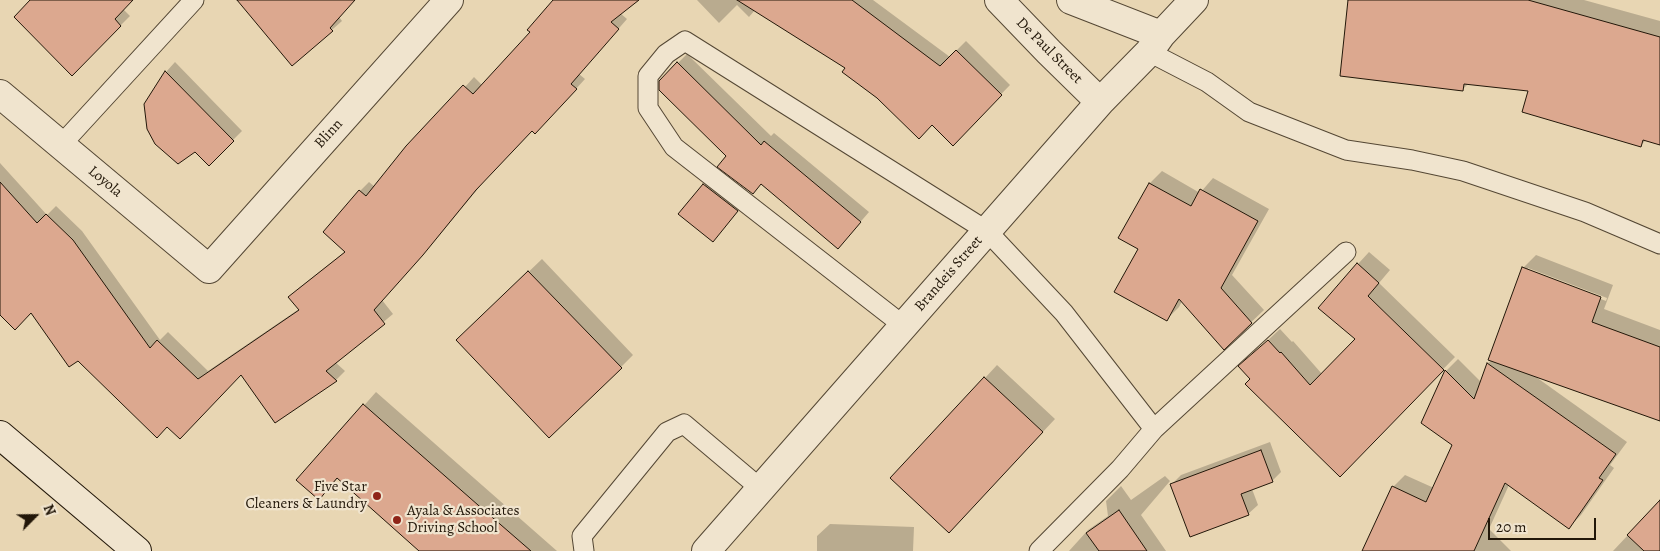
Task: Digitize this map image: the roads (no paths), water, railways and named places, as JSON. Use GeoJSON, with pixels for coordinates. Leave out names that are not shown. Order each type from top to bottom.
{"type":"FeatureCollection","features":[{"type":"Feature","properties":{"kind":"street","name":"Blinn"},"geometry":{"type":"LineString","coordinates":[[209,269],[450,0]]}},
{"type":"Feature","properties":{"kind":"street","name":"De Paul Street"},"geometry":{"type":"LineString","coordinates":[[999,0],[1100,102]]}},
{"type":"Feature","properties":{"kind":"street"},"geometry":{"type":"LineString","coordinates":[[1071,0],[1155,44]]}},
{"type":"Feature","properties":{"kind":"street","name":"Brandeis Street"},"geometry":{"type":"LineString","coordinates":[[706,551],[1100,102],[1194,0]]}},
{"type":"Feature","properties":{"kind":"street","name":"Loyola"},"geometry":{"type":"LineString","coordinates":[[0,94],[209,269]]}},
{"type":"Feature","properties":{"kind":"street"},"geometry":{"type":"LineString","coordinates":[[0,435],[137,551]]}},
{"type":"Feature","properties":{"kind":"lane"},"geometry":{"type":"LineString","coordinates":[[61,145],[194,0]]}},
{"type":"Feature","properties":{"kind":"lane"},"geometry":{"type":"LineString","coordinates":[[904,326],[674,147],[648,108],[648,76],[666,54],[686,41],[987,231],[1064,313],[1154,428]]}},
{"type":"Feature","properties":{"kind":"lane"},"geometry":{"type":"LineString","coordinates":[[1155,44],[1249,112],[1346,150],[1412,160],[1463,172],[1585,212],[1660,244]]}},
{"type":"Feature","properties":{"kind":"lane"},"geometry":{"type":"LineString","coordinates":[[1039,551],[1120,469],[1154,428],[1346,252]]}},
{"type":"Feature","properties":{"kind":"lane"},"geometry":{"type":"LineString","coordinates":[[584,551],[582,536],[667,432],[684,424],[761,489]]}},
{"type":"Feature","properties":{"kind":"place","name":"Five Star Cleaners & Laundry"},"geometry":{"type":"Point","coordinates":[377,496]}},
{"type":"Feature","properties":{"kind":"place","name":"Ayala & Associates Driving School"},"geometry":{"type":"Point","coordinates":[397,520]}}]}
